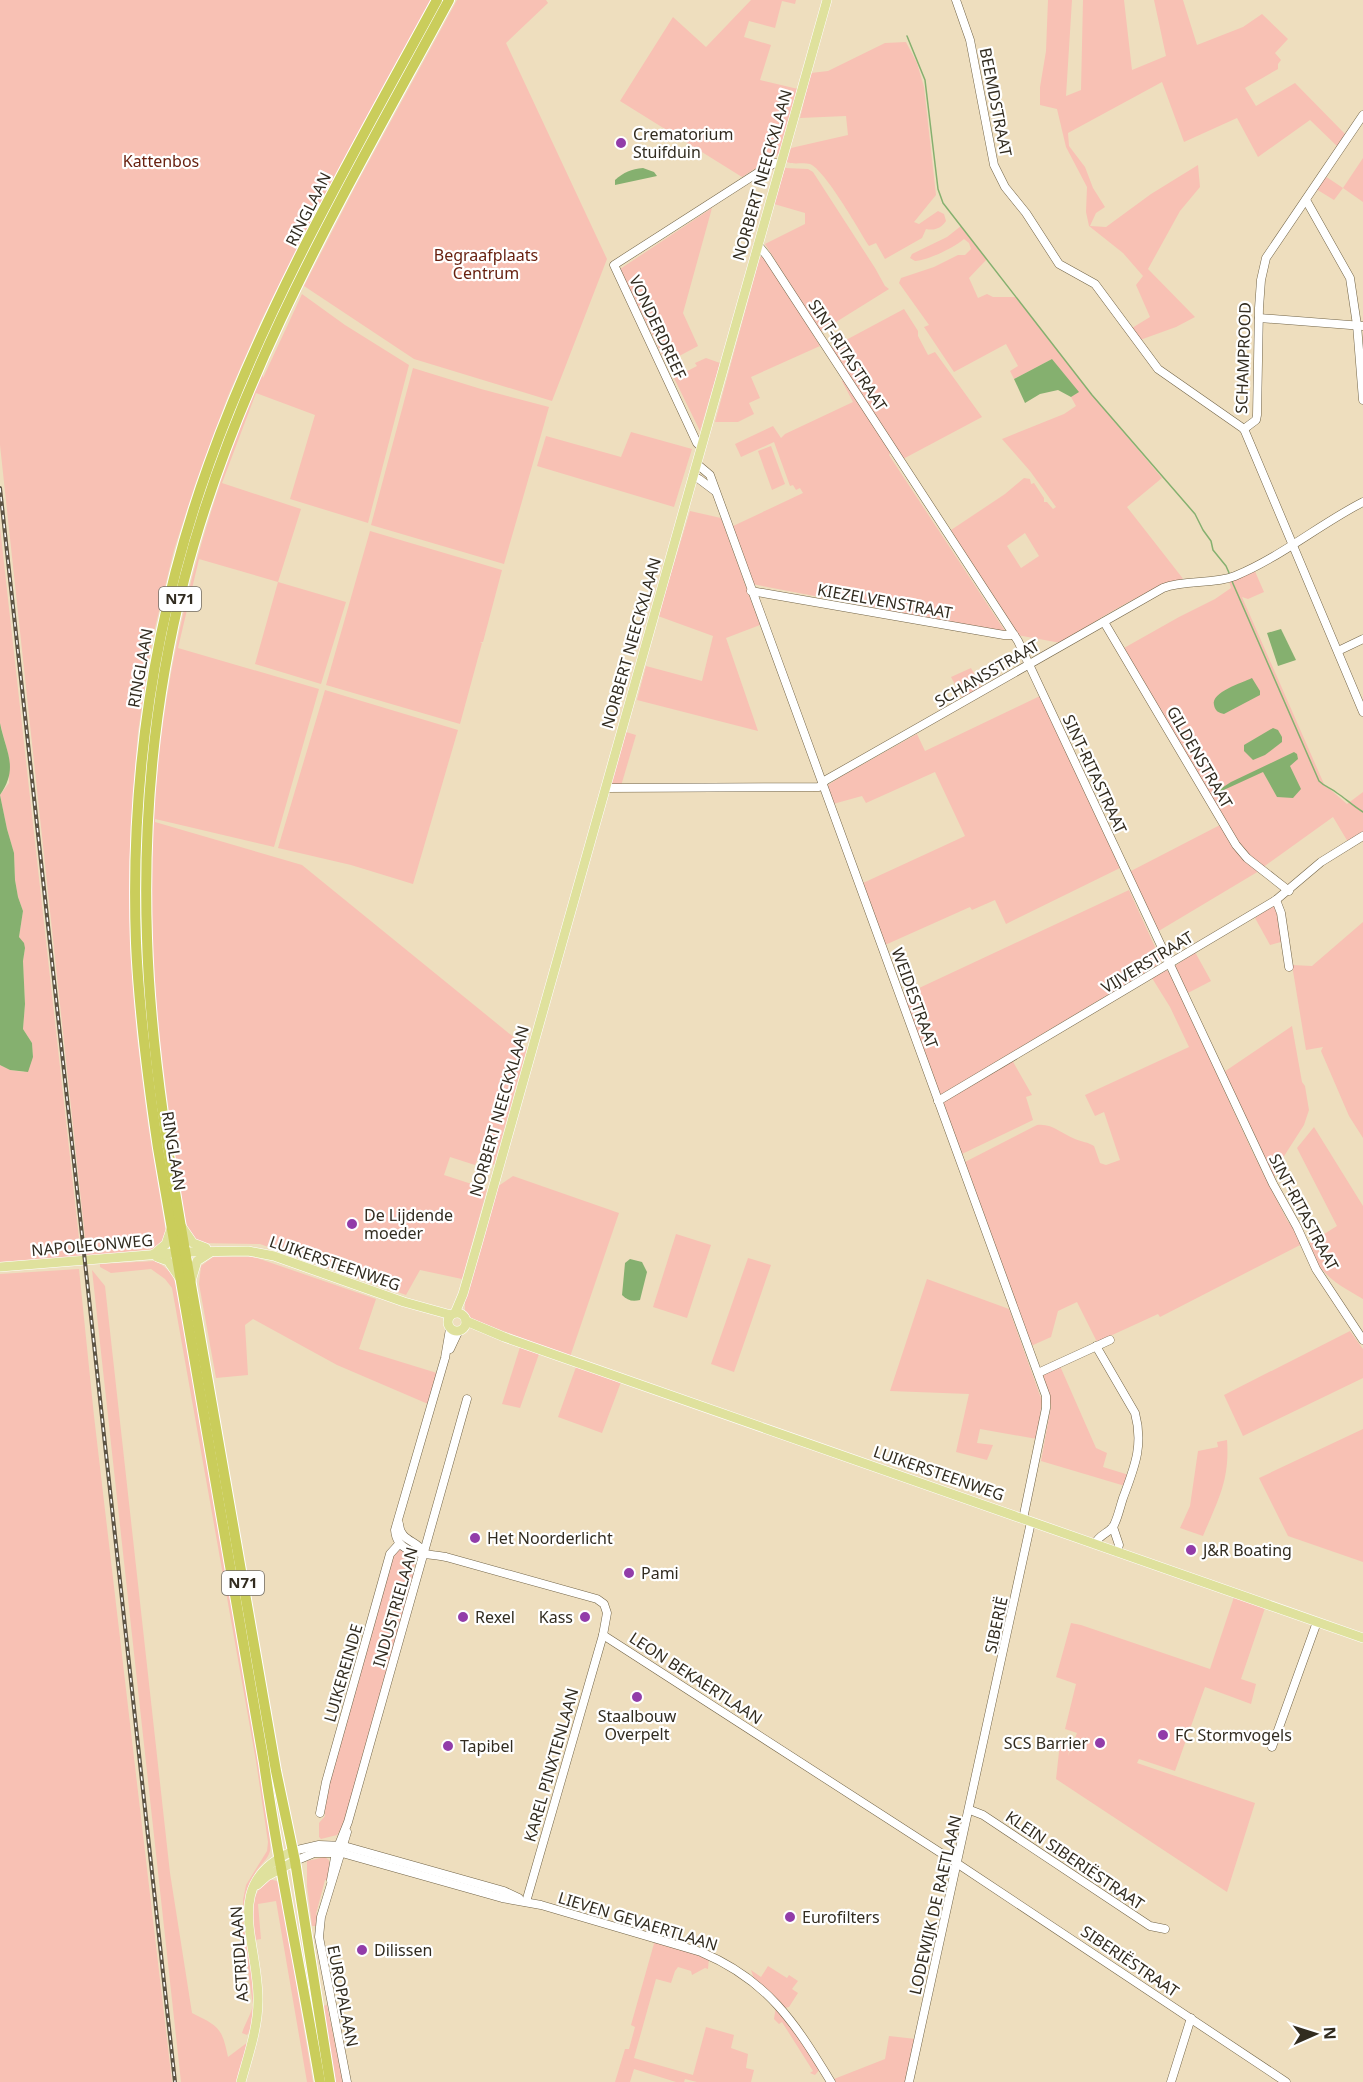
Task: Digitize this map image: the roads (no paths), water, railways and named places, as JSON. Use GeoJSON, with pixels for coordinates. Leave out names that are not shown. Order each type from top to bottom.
{"type":"FeatureCollection","features":[{"type":"Feature","properties":{"kind":"highway","name":"RINGLAAN"},"geometry":{"type":"LineString","coordinates":[[181,1252],[146,1055],[139,980],[135,859],[141,766],[150,690],[183,544],[209,464],[259,342],[337,186],[437,0]]}},
{"type":"Feature","properties":{"kind":"highway","name":"RINGLAAN"},"geometry":{"type":"LineString","coordinates":[[176,1227],[149,979],[146,905],[147,821],[154,746],[175,617],[211,490],[255,376],[307,266],[449,0]]}},
{"type":"Feature","properties":{"kind":"highway","name":"N71"},"geometry":{"type":"LineString","coordinates":[[181,1252],[180,1279],[264,1763],[279,1864],[320,2082]]}},
{"type":"Feature","properties":{"kind":"highway","name":"N71"},"geometry":{"type":"LineString","coordinates":[[181,1252],[191,1283],[276,1771],[294,1856],[330,2082]]}},
{"type":"Feature","properties":{"kind":"main road","name":"NORBERT NEECKXLAAN"},"geometry":{"type":"LineString","coordinates":[[457,1322],[827,0]]}},
{"type":"Feature","properties":{"kind":"main road"},"geometry":{"type":"LineString","coordinates":[[180,1279],[168,1261],[152,1255],[165,1244],[176,1227],[195,1244],[214,1251]]}},
{"type":"Feature","properties":{"kind":"main road"},"geometry":{"type":"LineString","coordinates":[[191,1283],[197,1261],[214,1251]]}},
{"type":"Feature","properties":{"kind":"main road","name":"LUIKERSTEENWEG"},"geometry":{"type":"LineString","coordinates":[[181,1252],[248,1251],[274,1256],[1363,1638]]}},
{"type":"Feature","properties":{"kind":"main road","name":"NAPOLEONWEG"},"geometry":{"type":"LineString","coordinates":[[0,1267],[181,1252]]}},
{"type":"Feature","properties":{"kind":"main road","name":"ASTRIDLAAN"},"geometry":{"type":"LineString","coordinates":[[241,2082],[255,2026],[258,2001],[249,1924],[251,1895],[261,1880],[279,1864],[294,1856]]}},
{"type":"Feature","properties":{"kind":"street","name":"BEEMDSTRAAT"},"geometry":{"type":"LineString","coordinates":[[956,0],[970,40],[994,165],[1005,188],[1026,213],[1059,264],[1095,284],[1158,369],[1244,429]]}},
{"type":"Feature","properties":{"kind":"street","name":"SCHAMPROOD"},"geometry":{"type":"LineString","coordinates":[[1363,115],[1266,258],[1261,280],[1258,318],[1257,415],[1256,420],[1244,429],[1363,712]]}},
{"type":"Feature","properties":{"kind":"street","name":"VONDERDREEF"},"geometry":{"type":"LineString","coordinates":[[701,447],[697,443],[614,265],[762,170],[775,163],[781,164]]}},
{"type":"Feature","properties":{"kind":"street"},"geometry":{"type":"LineString","coordinates":[[1306,200],[1350,278],[1360,325],[1363,400]]}},
{"type":"Feature","properties":{"kind":"street","name":"SINT-RITASTRAAT"},"geometry":{"type":"LineString","coordinates":[[758,245],[1014,635],[1254,1147],[1297,1227],[1312,1261],[1363,1340]]}},
{"type":"Feature","properties":{"kind":"street"},"geometry":{"type":"LineString","coordinates":[[1258,318],[1360,325]]}},
{"type":"Feature","properties":{"kind":"street","name":"WEIDESTRAAT"},"geometry":{"type":"LineString","coordinates":[[697,464],[710,475],[1046,1396],[1046,1408],[1027,1521]]}},
{"type":"Feature","properties":{"kind":"street"},"geometry":{"type":"LineString","coordinates":[[693,477],[715,491]]}},
{"type":"Feature","properties":{"kind":"street","name":"SCHANSSTRAAT"},"geometry":{"type":"LineString","coordinates":[[606,788],[819,787],[1170,585],[1230,578],[1293,545],[1363,502]]}},
{"type":"Feature","properties":{"kind":"street","name":"KIEZELVENSTRAAT"},"geometry":{"type":"LineString","coordinates":[[751,591],[1014,635]]}},
{"type":"Feature","properties":{"kind":"street","name":"GILDENSTRAAT"},"geometry":{"type":"LineString","coordinates":[[1104,622],[1236,845],[1247,858],[1289,891]]}},
{"type":"Feature","properties":{"kind":"street"},"geometry":{"type":"LineString","coordinates":[[1338,651],[1363,639]]}},
{"type":"Feature","properties":{"kind":"street","name":"VIJVERSTRAAT"},"geometry":{"type":"LineString","coordinates":[[938,1101],[1276,900],[1321,862],[1363,836]]}},
{"type":"Feature","properties":{"kind":"street"},"geometry":{"type":"LineString","coordinates":[[1276,900],[1281,912],[1289,967]]}},
{"type":"Feature","properties":{"kind":"street","name":"NORBERT NEECKXLAAN"},"geometry":{"type":"LineString","coordinates":[[441,1372],[457,1322]]}},
{"type":"Feature","properties":{"kind":"street"},"geometry":{"type":"LineString","coordinates":[[1038,1373],[1110,1340]]}},
{"type":"Feature","properties":{"kind":"street"},"geometry":{"type":"LineString","coordinates":[[1095,1544],[1099,1537],[1113,1527],[1138,1455],[1138,1425],[1128,1399],[1096,1346]]}},
{"type":"Feature","properties":{"kind":"street","name":"LUIKEREINDE"},"geometry":{"type":"LineString","coordinates":[[320,1813],[390,1554],[399,1544],[395,1530],[441,1372]]}},
{"type":"Feature","properties":{"kind":"street","name":"INDUSTRIELAAN"},"geometry":{"type":"LineString","coordinates":[[340,1849],[467,1399]]}},
{"type":"Feature","properties":{"kind":"street"},"geometry":{"type":"LineString","coordinates":[[399,1520],[404,1538],[419,1545],[424,1552]]}},
{"type":"Feature","properties":{"kind":"street","name":"SIBERIË"},"geometry":{"type":"LineString","coordinates":[[987,1733],[1027,1521]]}},
{"type":"Feature","properties":{"kind":"street"},"geometry":{"type":"LineString","coordinates":[[1113,1527],[1119,1545],[1117,1552]]}},
{"type":"Feature","properties":{"kind":"street"},"geometry":{"type":"LineString","coordinates":[[399,1544],[413,1553],[424,1552],[597,1599],[604,1604],[607,1613],[603,1635]]}},
{"type":"Feature","properties":{"kind":"street"},"geometry":{"type":"LineString","coordinates":[[1272,1747],[1317,1622]]}},
{"type":"Feature","properties":{"kind":"street","name":"LEON BEKAERTLAAN"},"geometry":{"type":"LineString","coordinates":[[603,1635],[958,1864]]}},
{"type":"Feature","properties":{"kind":"street","name":"KAREL PINXTENLAAN"},"geometry":{"type":"LineString","coordinates":[[526,1902],[603,1635]]}},
{"type":"Feature","properties":{"kind":"street","name":"LODEWIJK DE RAETLAAN"},"geometry":{"type":"LineString","coordinates":[[909,2082],[987,1733]]}},
{"type":"Feature","properties":{"kind":"street","name":"KLEIN SIBERIËSTRAAT"},"geometry":{"type":"LineString","coordinates":[[970,1810],[983,1815],[1150,1926],[1166,1929]]}},
{"type":"Feature","properties":{"kind":"street","name":"ASTRIDLAAN"},"geometry":{"type":"LineString","coordinates":[[294,1856],[319,1849],[340,1849]]}},
{"type":"Feature","properties":{"kind":"street","name":"LIEVEN GEVAERTLAAN"},"geometry":{"type":"LineString","coordinates":[[340,1849],[435,1875],[502,1898],[526,1902],[676,1943],[720,1959],[760,1986],[778,2005],[793,2023],[831,2082]]}},
{"type":"Feature","properties":{"kind":"street","name":"EUROPALAAN"},"geometry":{"type":"LineString","coordinates":[[340,1849],[321,1917],[319,1937],[347,2082]]}},
{"type":"Feature","properties":{"kind":"street","name":"SIBERIËSTRAAT"},"geometry":{"type":"LineString","coordinates":[[958,1864],[1286,2082]]}},
{"type":"Feature","properties":{"kind":"street"},"geometry":{"type":"LineString","coordinates":[[1171,2082],[1191,2018]]}},
{"type":"Feature","properties":{"kind":"waterway"},"geometry":{"type":"LineString","coordinates":[[907,36],[925,80],[938,189],[943,203],[1092,395],[1195,514],[1211,541],[1213,550],[1230,575]]}},
{"type":"Feature","properties":{"kind":"waterway"},"geometry":{"type":"LineString","coordinates":[[1231,579],[1319,781],[1363,812]]}},
{"type":"Feature","properties":{"kind":"railway"},"geometry":{"type":"LineString","coordinates":[[0,488],[175,2082]]}},
{"type":"Feature","properties":{"kind":"place","name":"Crematorium Stuifduin"},"geometry":{"type":"Point","coordinates":[621,143]}},
{"type":"Feature","properties":{"kind":"place","name":"De Lijdende moeder"},"geometry":{"type":"Point","coordinates":[352,1224]}},
{"type":"Feature","properties":{"kind":"place","name":"Het Noorderlicht"},"geometry":{"type":"Point","coordinates":[475,1538]}},
{"type":"Feature","properties":{"kind":"place","name":"J&R Boating"},"geometry":{"type":"Point","coordinates":[1191,1550]}},
{"type":"Feature","properties":{"kind":"place","name":"Pami"},"geometry":{"type":"Point","coordinates":[629,1573]}},
{"type":"Feature","properties":{"kind":"place","name":"Rexel"},"geometry":{"type":"Point","coordinates":[463,1617]}},
{"type":"Feature","properties":{"kind":"place","name":"Kass"},"geometry":{"type":"Point","coordinates":[585,1617]}},
{"type":"Feature","properties":{"kind":"place","name":"Staalbouw Overpelt"},"geometry":{"type":"Point","coordinates":[637,1697]}},
{"type":"Feature","properties":{"kind":"place","name":"FC Stormvogels"},"geometry":{"type":"Point","coordinates":[1163,1735]}},
{"type":"Feature","properties":{"kind":"place","name":"SCS Barrier"},"geometry":{"type":"Point","coordinates":[1100,1743]}},
{"type":"Feature","properties":{"kind":"place","name":"Tapibel"},"geometry":{"type":"Point","coordinates":[448,1746]}},
{"type":"Feature","properties":{"kind":"place","name":"Eurofilters"},"geometry":{"type":"Point","coordinates":[790,1917]}},
{"type":"Feature","properties":{"kind":"place","name":"Dilissen"},"geometry":{"type":"Point","coordinates":[362,1950]}},
{"type":"Feature","properties":{"kind":"park label","name":"Kattenbos"},"geometry":{"type":"Point","coordinates":[161,161]}},
{"type":"Feature","properties":{"kind":"park label","name":"Begraafplaats Centrum"},"geometry":{"type":"Point","coordinates":[486,264]}}]}
